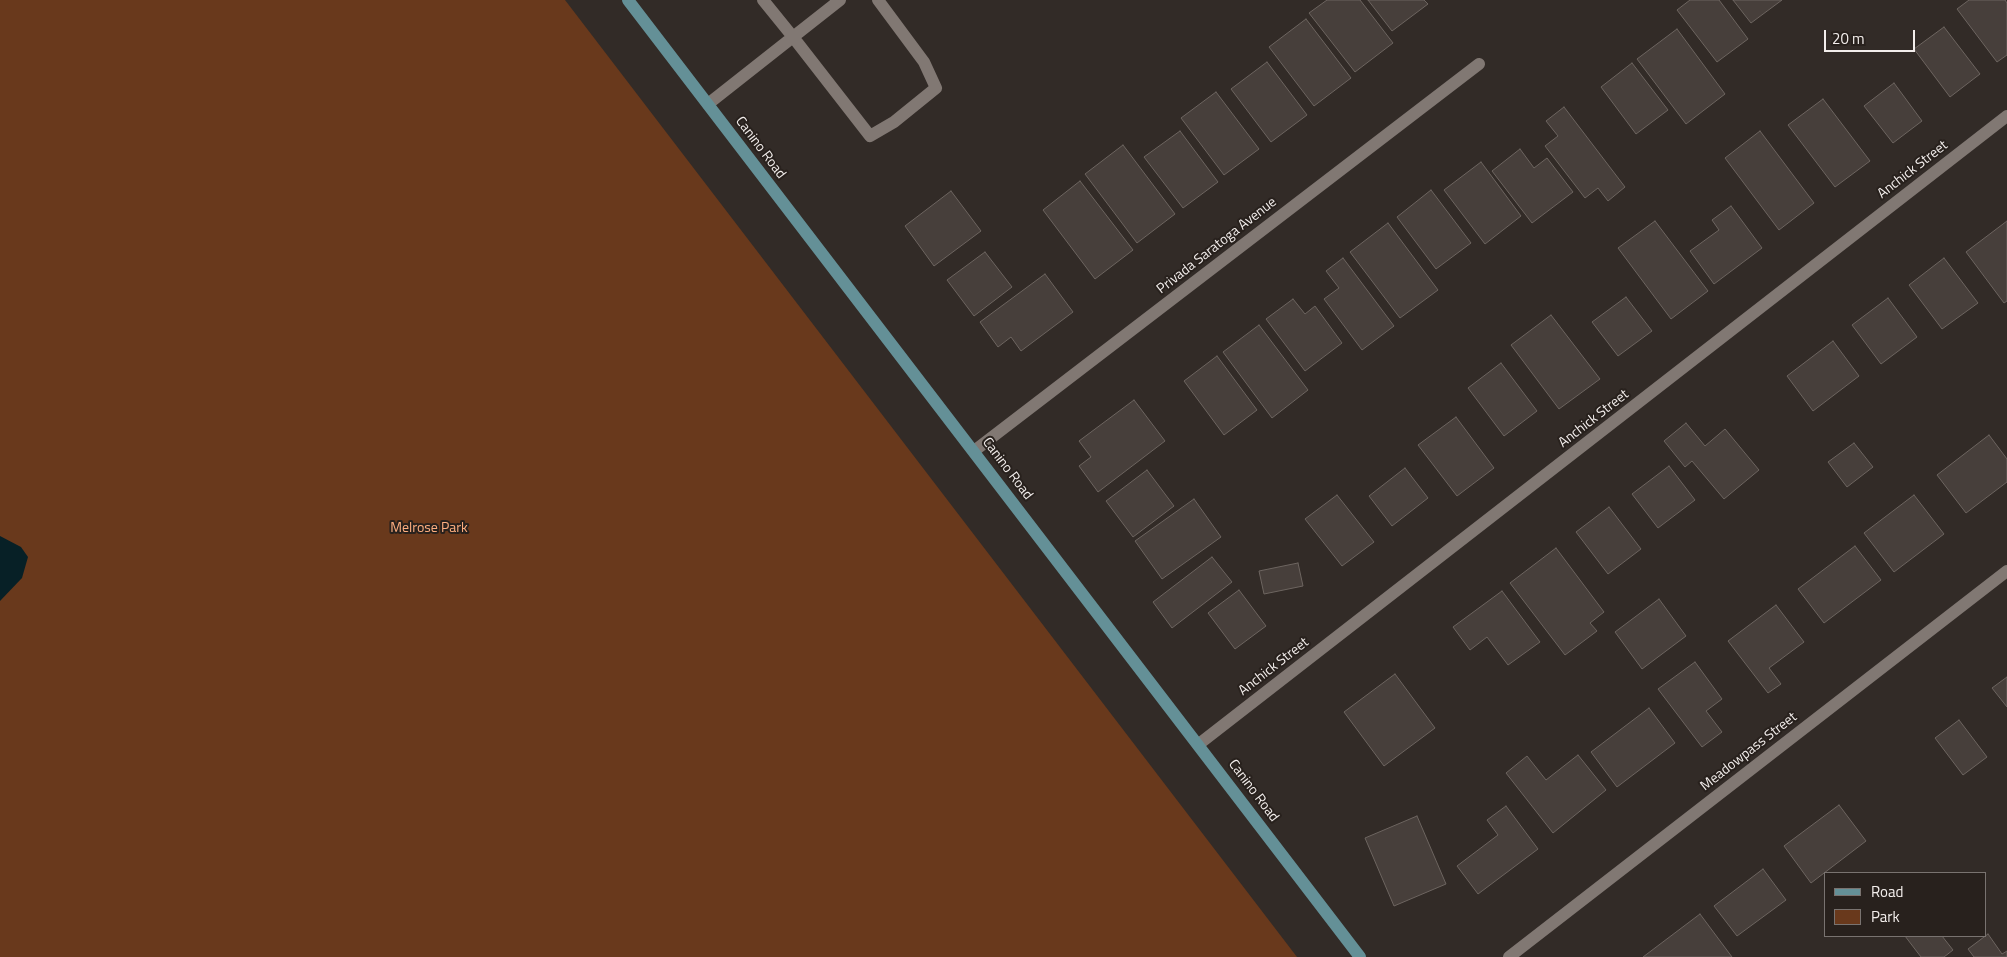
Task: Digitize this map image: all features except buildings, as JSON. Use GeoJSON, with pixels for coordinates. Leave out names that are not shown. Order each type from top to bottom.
{"type":"FeatureCollection","features":[{"type":"Feature","properties":{"kind":"street","name":"Canino Road"},"geometry":{"type":"LineString","coordinates":[[628,0],[1199,744],[1360,957]]}},
{"type":"Feature","properties":{"kind":"street"},"geometry":{"type":"LineString","coordinates":[[763,0],[870,136],[894,122],[936,88],[924,62],[878,0]]}},
{"type":"Feature","properties":{"kind":"street"},"geometry":{"type":"LineString","coordinates":[[708,104],[840,0]]}},
{"type":"Feature","properties":{"kind":"street","name":"Privada Saratoga Avenue"},"geometry":{"type":"LineString","coordinates":[[974,451],[1479,64]]}},
{"type":"Feature","properties":{"kind":"street","name":"Anchick Street"},"geometry":{"type":"LineString","coordinates":[[1199,744],[2007,116]]}},
{"type":"Feature","properties":{"kind":"street","name":"Meadowpass Street"},"geometry":{"type":"LineString","coordinates":[[1509,957],[2007,571]]}},
{"type":"Feature","properties":{"kind":"green space","name":"Melrose Park"},"geometry":{"type":"Polygon","coordinates":[[[0,0],[565,0],[1297,957],[0,957],[0,0]]]}},
{"type":"Feature","properties":{"kind":"water"},"geometry":{"type":"Polygon","coordinates":[[[0,536],[21,547],[28,557],[22,578],[0,601],[0,536]]]}}]}
